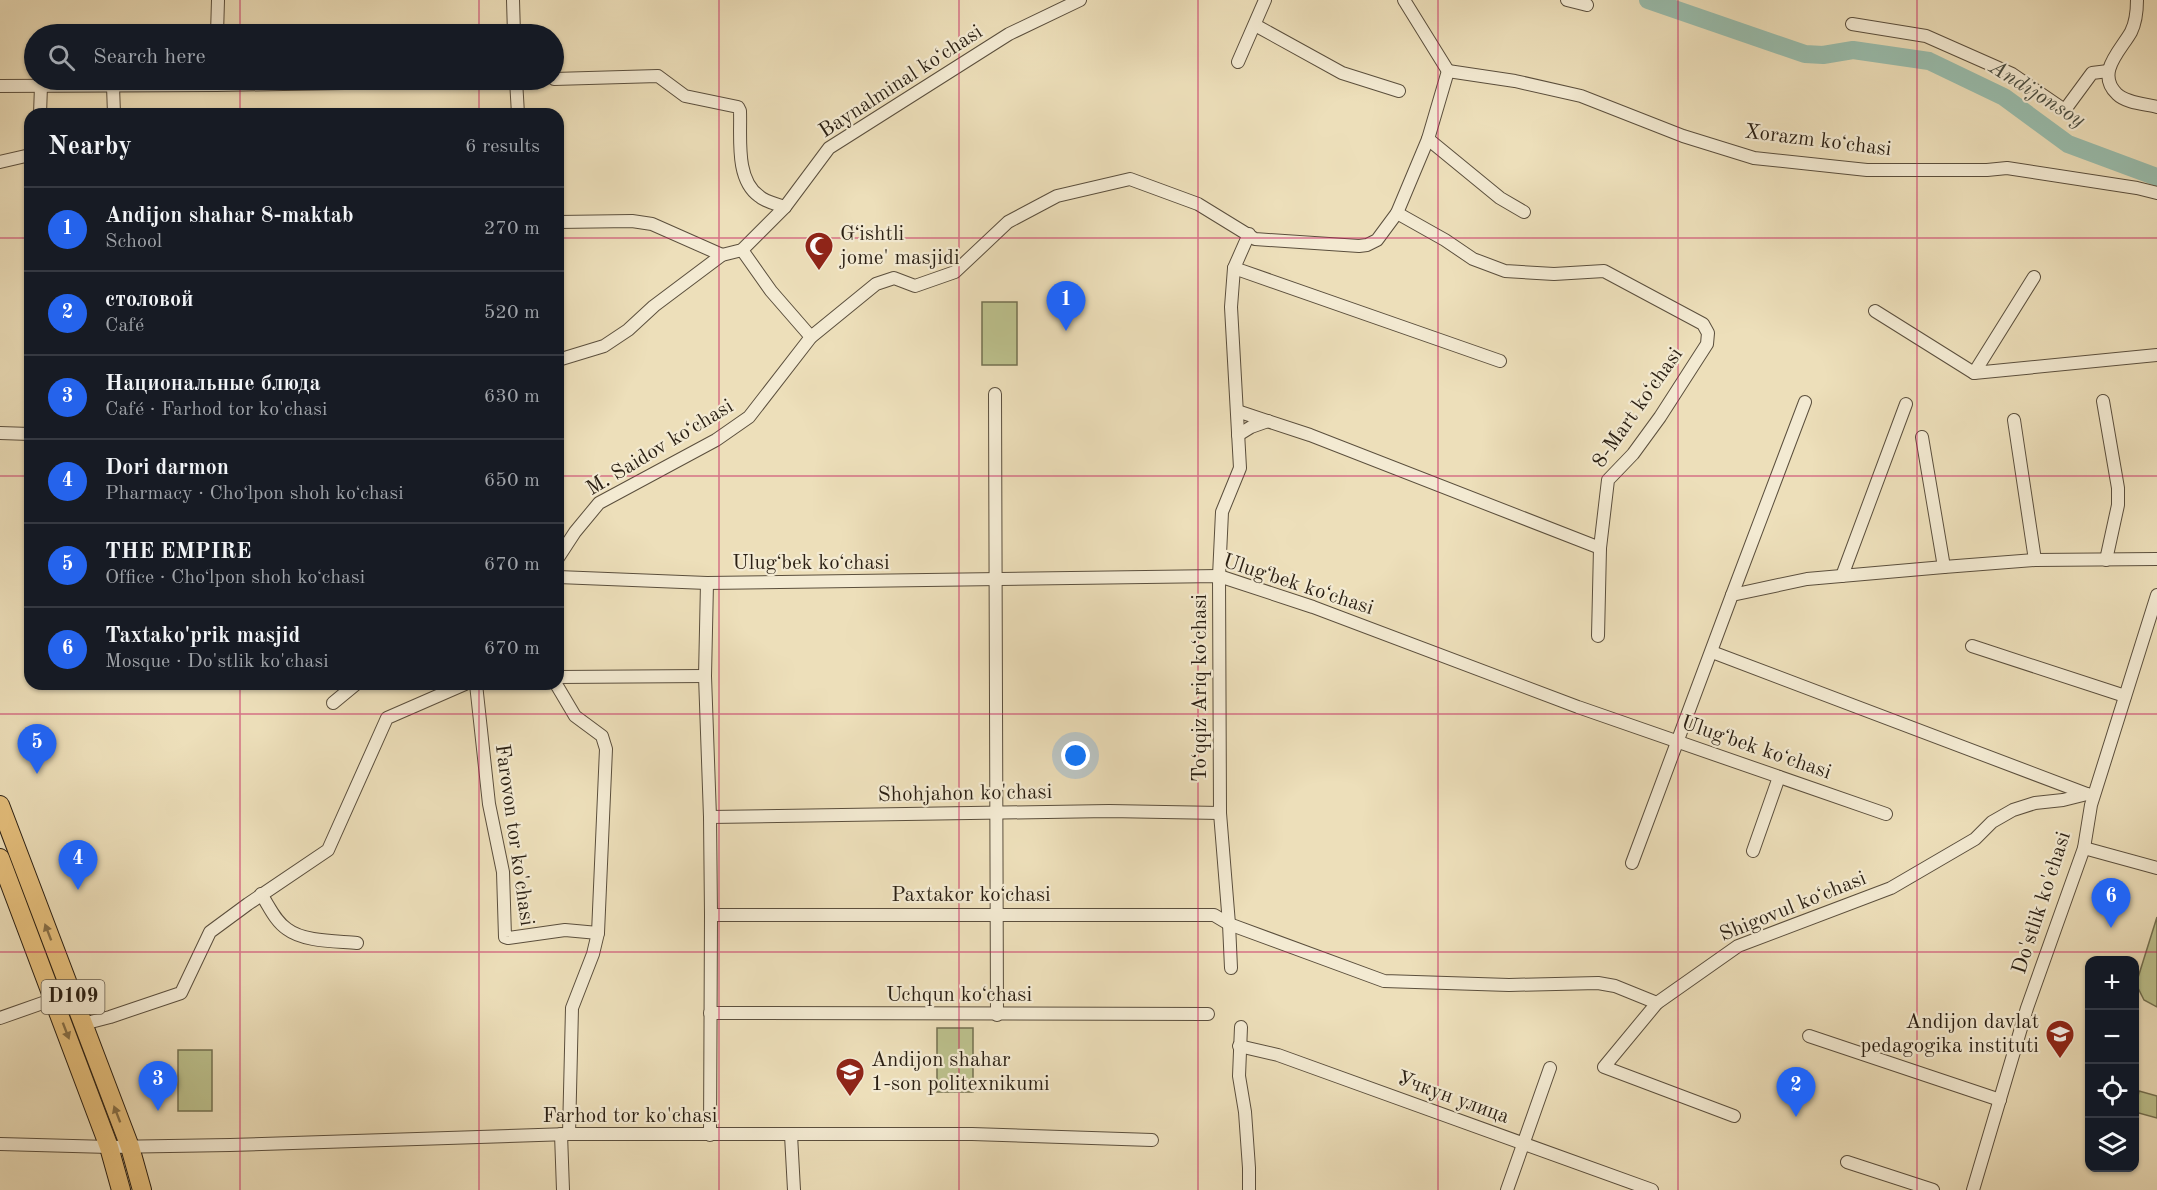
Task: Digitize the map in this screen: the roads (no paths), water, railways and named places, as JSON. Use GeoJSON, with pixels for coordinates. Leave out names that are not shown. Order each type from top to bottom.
{"type":"FeatureCollection","features":[{"type":"Feature","properties":{"kind":"main road","name":"D109"},"geometry":{"type":"LineString","coordinates":[[0,805],[130,1147],[142,1190]]}},
{"type":"Feature","properties":{"kind":"main road","name":"D109"},"geometry":{"type":"LineString","coordinates":[[0,858],[109,1147],[121,1190]]}},
{"type":"Feature","properties":{"kind":"street"},"geometry":{"type":"LineString","coordinates":[[217,24],[218,0]]}},
{"type":"Feature","properties":{"kind":"street"},"geometry":{"type":"LineString","coordinates":[[513,0],[514,24]]}},
{"type":"Feature","properties":{"kind":"street","name":"Baynalminal koʻchasi"},"geometry":{"type":"LineString","coordinates":[[742,250],[785,207],[829,148],[1009,34],[1080,0]]}},
{"type":"Feature","properties":{"kind":"street"},"geometry":{"type":"LineString","coordinates":[[1238,62],[1265,0]]}},
{"type":"Feature","properties":{"kind":"street"},"geometry":{"type":"LineString","coordinates":[[1404,0],[1448,71]]}},
{"type":"Feature","properties":{"kind":"street"},"geometry":{"type":"LineString","coordinates":[[1567,0],[1587,5]]}},
{"type":"Feature","properties":{"kind":"street"},"geometry":{"type":"LineString","coordinates":[[2137,0],[2137,12],[2132,31],[2111,61],[2108,71],[2109,80],[2116,94],[2157,107]]}},
{"type":"Feature","properties":{"kind":"street"},"geometry":{"type":"LineString","coordinates":[[1852,24],[1926,36],[2012,74],[2063,109],[2067,107],[2092,73],[2108,71]]}},
{"type":"Feature","properties":{"kind":"street"},"geometry":{"type":"LineString","coordinates":[[1255,25],[1342,73],[1400,92]]}},
{"type":"Feature","properties":{"kind":"street","name":"M. Saidov koʻchasi"},"geometry":{"type":"LineString","coordinates":[[564,549],[599,503],[716,440],[749,417],[812,337],[876,284],[894,278],[915,286],[955,272],[1008,222],[1057,196],[1130,179],[1198,204],[1255,239],[1359,246],[1377,240],[1397,213],[1428,139],[1448,71]]}},
{"type":"Feature","properties":{"kind":"street","name":"Xorazm koʻchasi"},"geometry":{"type":"LineString","coordinates":[[1448,71],[1515,81],[1581,96],[1683,136],[1754,158],[1867,170],[2007,168],[2092,180],[2157,194]]}},
{"type":"Feature","properties":{"kind":"street"},"geometry":{"type":"LineString","coordinates":[[564,79],[658,76],[685,96],[738,107],[742,164],[749,186],[760,197],[785,207]]}},
{"type":"Feature","properties":{"kind":"street"},"geometry":{"type":"LineString","coordinates":[[0,86],[24,86]]}},
{"type":"Feature","properties":{"kind":"street"},"geometry":{"type":"LineString","coordinates":[[40,108],[41,90]]}},
{"type":"Feature","properties":{"kind":"street"},"geometry":{"type":"LineString","coordinates":[[113,90],[114,108]]}},
{"type":"Feature","properties":{"kind":"street"},"geometry":{"type":"LineString","coordinates":[[517,90],[518,108]]}},
{"type":"Feature","properties":{"kind":"street"},"geometry":{"type":"LineString","coordinates":[[1428,139],[1500,198],[1524,212]]}},
{"type":"Feature","properties":{"kind":"street"},"geometry":{"type":"LineString","coordinates":[[0,162],[24,156]]}},
{"type":"Feature","properties":{"kind":"street","name":"8-Mart koʻchasi"},"geometry":{"type":"LineString","coordinates":[[1397,213],[1473,259],[1505,271],[1554,274],[1604,271],[1702,324],[1708,333],[1707,344],[1660,417],[1633,454],[1608,480],[1600,548],[1598,636]]}},
{"type":"Feature","properties":{"kind":"street"},"geometry":{"type":"LineString","coordinates":[[564,222],[632,221],[652,224],[722,255]]}},
{"type":"Feature","properties":{"kind":"street","name":"Toʻqqiz Ariq koʻchasi"},"geometry":{"type":"LineString","coordinates":[[1231,968],[1220,813],[1218,576],[1222,512],[1240,468],[1231,307],[1234,268],[1249,234]]}},
{"type":"Feature","properties":{"kind":"street"},"geometry":{"type":"LineString","coordinates":[[564,358],[604,345],[628,330],[654,306],[722,255],[742,250],[771,291],[812,337]]}},
{"type":"Feature","properties":{"kind":"street"},"geometry":{"type":"LineString","coordinates":[[1234,268],[1500,361]]}},
{"type":"Feature","properties":{"kind":"street"},"geometry":{"type":"LineString","coordinates":[[1974,373],[2034,277]]}},
{"type":"Feature","properties":{"kind":"street"},"geometry":{"type":"LineString","coordinates":[[1875,311],[1974,373],[2157,354]]}},
{"type":"Feature","properties":{"kind":"street"},"geometry":{"type":"LineString","coordinates":[[995,394],[997,1015]]}},
{"type":"Feature","properties":{"kind":"street"},"geometry":{"type":"LineString","coordinates":[[2103,401],[2118,488],[2118,505],[2106,560]]}},
{"type":"Feature","properties":{"kind":"street"},"geometry":{"type":"LineString","coordinates":[[1632,863],[1805,402]]}},
{"type":"Feature","properties":{"kind":"street"},"geometry":{"type":"LineString","coordinates":[[1842,576],[1906,404]]}},
{"type":"Feature","properties":{"kind":"street"},"geometry":{"type":"LineString","coordinates":[[1237,411],[1310,435],[1600,548]]}},
{"type":"Feature","properties":{"kind":"street"},"geometry":{"type":"LineString","coordinates":[[2014,420],[2035,560]]}},
{"type":"Feature","properties":{"kind":"street"},"geometry":{"type":"LineString","coordinates":[[1238,435],[1268,421]]}},
{"type":"Feature","properties":{"kind":"street"},"geometry":{"type":"LineString","coordinates":[[0,433],[24,434]]}},
{"type":"Feature","properties":{"kind":"street"},"geometry":{"type":"LineString","coordinates":[[1922,437],[1944,567]]}},
{"type":"Feature","properties":{"kind":"street"},"geometry":{"type":"LineString","coordinates":[[1732,595],[1807,579],[1944,567],[2035,560],[2157,559]]}},
{"type":"Feature","properties":{"kind":"street","name":"Ulugʻbek koʻchasi"},"geometry":{"type":"LineString","coordinates":[[564,577],[707,583],[1218,576],[1313,607],[1488,674],[1886,814]]}},
{"type":"Feature","properties":{"kind":"street"},"geometry":{"type":"LineString","coordinates":[[707,583],[705,676],[710,817],[710,1135]]}},
{"type":"Feature","properties":{"kind":"street","name":"Do'stlik ko'chasi"},"geometry":{"type":"LineString","coordinates":[[1973,1190],[2027,1008],[2084,848],[2090,795],[2157,595]]}},
{"type":"Feature","properties":{"kind":"street"},"geometry":{"type":"LineString","coordinates":[[1972,646],[2125,696]]}},
{"type":"Feature","properties":{"kind":"street"},"geometry":{"type":"LineString","coordinates":[[1712,652],[2090,795]]}},
{"type":"Feature","properties":{"kind":"street"},"geometry":{"type":"LineString","coordinates":[[564,677],[705,676]]}},
{"type":"Feature","properties":{"kind":"street"},"geometry":{"type":"LineString","coordinates":[[333,703],[349,690]]}},
{"type":"Feature","properties":{"kind":"street"},"geometry":{"type":"LineString","coordinates":[[83,1024],[182,993],[210,932],[261,894],[328,850],[387,718],[451,690]]}},
{"type":"Feature","properties":{"kind":"street","name":"Farovon tor ko'chasi"},"geometry":{"type":"LineString","coordinates":[[477,690],[489,804],[503,872],[505,937],[565,930],[598,933]]}},
{"type":"Feature","properties":{"kind":"street"},"geometry":{"type":"LineString","coordinates":[[560,690],[575,716],[602,736],[606,748],[598,933],[593,954],[572,1008],[563,1190]]}},
{"type":"Feature","properties":{"kind":"street"},"geometry":{"type":"LineString","coordinates":[[1753,851],[1779,777]]}},
{"type":"Feature","properties":{"kind":"street","name":"Shigovul koʻchasi"},"geometry":{"type":"LineString","coordinates":[[1734,1116],[1604,1067],[1657,1003],[1738,946],[1891,888],[1975,839],[1992,822],[2013,810],[2035,803],[2090,795]]}},
{"type":"Feature","properties":{"kind":"street","name":"Shohjahon ko'chasi"},"geometry":{"type":"LineString","coordinates":[[710,817],[1109,811],[1220,813]]}},
{"type":"Feature","properties":{"kind":"street"},"geometry":{"type":"LineString","coordinates":[[2084,848],[2157,868]]}},
{"type":"Feature","properties":{"kind":"street"},"geometry":{"type":"LineString","coordinates":[[261,894],[278,920],[288,930],[319,940],[357,943]]}},
{"type":"Feature","properties":{"kind":"street","name":"Paxtakor koʻchasi"},"geometry":{"type":"LineString","coordinates":[[711,915],[1214,915],[1229,924]]}},
{"type":"Feature","properties":{"kind":"street"},"geometry":{"type":"LineString","coordinates":[[1229,924],[1384,981],[1509,986],[1598,983],[1615,986],[1657,1003]]}},
{"type":"Feature","properties":{"kind":"street"},"geometry":{"type":"LineString","coordinates":[[0,1018],[54,999]]}},
{"type":"Feature","properties":{"kind":"street","name":"Uchqun koʻchasi"},"geometry":{"type":"LineString","coordinates":[[710,1013],[1208,1014]]}},
{"type":"Feature","properties":{"kind":"street"},"geometry":{"type":"LineString","coordinates":[[1241,1027],[1239,1076],[1245,1112],[1249,1190]]}},
{"type":"Feature","properties":{"kind":"street"},"geometry":{"type":"LineString","coordinates":[[1809,1036],[2000,1100]]}},
{"type":"Feature","properties":{"kind":"street","name":"Учкун улица"},"geometry":{"type":"LineString","coordinates":[[1239,1046],[1278,1054],[1652,1190]]}},
{"type":"Feature","properties":{"kind":"street"},"geometry":{"type":"LineString","coordinates":[[1507,1190],[1550,1068]]}},
{"type":"Feature","properties":{"kind":"street","name":"Farhod tor ko'chasi"},"geometry":{"type":"LineString","coordinates":[[0,1144],[130,1147],[565,1134],[791,1136],[972,1134],[1152,1140]]}},
{"type":"Feature","properties":{"kind":"street"},"geometry":{"type":"LineString","coordinates":[[791,1136],[794,1190]]}},
{"type":"Feature","properties":{"kind":"street"},"geometry":{"type":"LineString","coordinates":[[1847,1162],[1933,1190]]}},
{"type":"Feature","properties":{"kind":"waterway","name":"Andijonsoy"},"geometry":{"type":"LineString","coordinates":[[1648,0],[1805,54],[1823,55],[1853,50],[1929,61],[2004,97],[2068,144],[2157,177]]}},
{"type":"Feature","properties":{"kind":"place","name":"Gʻishtli jome' masjidi"},"geometry":{"type":"Point","coordinates":[819,272]}},
{"type":"Feature","properties":{"kind":"place","name":"Andijon shahar 8-maktab"},"geometry":{"type":"Point","coordinates":[1066,331]}},
{"type":"Feature","properties":{"kind":"place","name":"THE EMPIRE"},"geometry":{"type":"Point","coordinates":[37,774]}},
{"type":"Feature","properties":{"kind":"place","name":"Dori darmon"},"geometry":{"type":"Point","coordinates":[78,890]}},
{"type":"Feature","properties":{"kind":"place","name":"Taxtako'prik masjid"},"geometry":{"type":"Point","coordinates":[2111,928]}},
{"type":"Feature","properties":{"kind":"place","name":"Andijon davlat pedagogika instituti"},"geometry":{"type":"Point","coordinates":[2060,1060]}},
{"type":"Feature","properties":{"kind":"place","name":"Andijon shahar 1-son politexnikumi"},"geometry":{"type":"Point","coordinates":[850,1098]}},
{"type":"Feature","properties":{"kind":"place","name":"Национальные блюда"},"geometry":{"type":"Point","coordinates":[158,1111]}},
{"type":"Feature","properties":{"kind":"place","name":"столовой"},"geometry":{"type":"Point","coordinates":[1796,1117]}}]}
